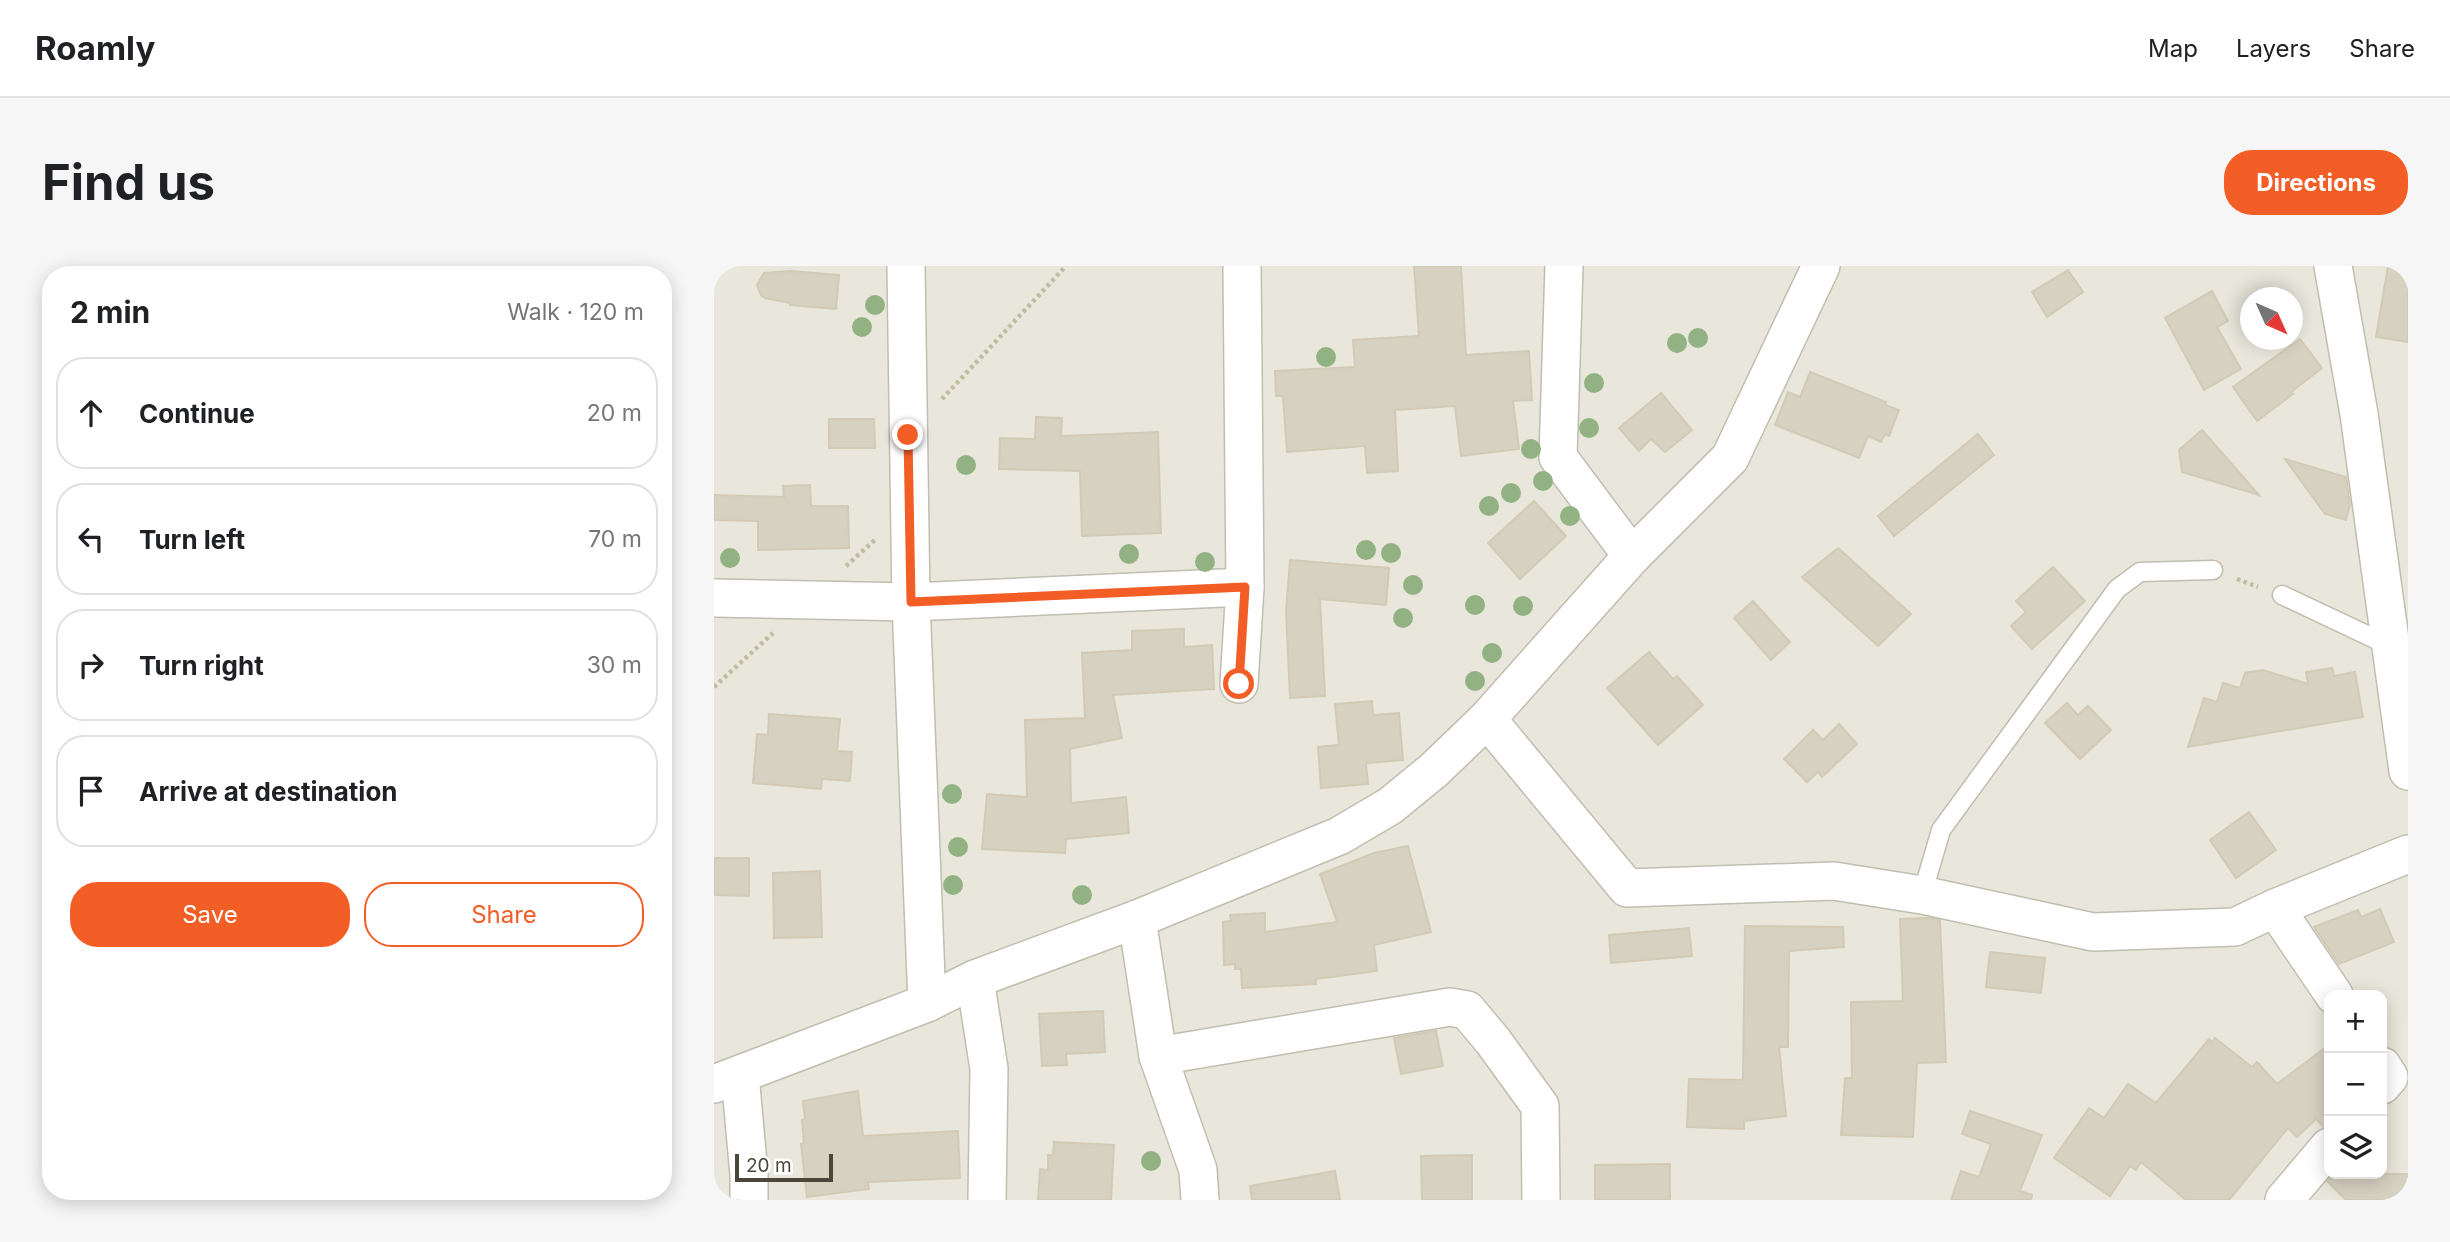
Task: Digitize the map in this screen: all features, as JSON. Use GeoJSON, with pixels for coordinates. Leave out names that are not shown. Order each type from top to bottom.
{"type":"FeatureCollection","features":[{"type":"Feature","properties":{"kind":"street"},"geometry":{"type":"LineString","coordinates":[[906,266],[911,602],[927,1003]]}},
{"type":"Feature","properties":{"kind":"street"},"geometry":{"type":"LineString","coordinates":[[1239,684],[1245,587],[1242,266]]}},
{"type":"Feature","properties":{"kind":"street"},"geometry":{"type":"LineString","coordinates":[[1563,266],[1558,457],[1632,556]]}},
{"type":"Feature","properties":{"kind":"street"},"geometry":{"type":"LineString","coordinates":[[748,1200],[748,1175],[727,1079],[927,1003],[975,979],[1137,919],[1339,836],[1399,799],[1434,770],[1487,719],[1632,556],[1730,458],[1821,266]]}},
{"type":"Feature","properties":{"kind":"street"},"geometry":{"type":"LineString","coordinates":[[2333,266],[2359,414],[2408,771]]}},
{"type":"Feature","properties":{"kind":"street"},"geometry":{"type":"LineString","coordinates":[[714,598],[911,602],[1245,587]]}},
{"type":"Feature","properties":{"kind":"street"},"geometry":{"type":"LineString","coordinates":[[1487,719],[1627,888],[1834,881],[1922,895],[2093,932],[2235,927],[2275,908],[2408,855]]}},
{"type":"Feature","properties":{"kind":"street"},"geometry":{"type":"LineString","coordinates":[[2275,908],[2331,990]]}},
{"type":"Feature","properties":{"kind":"street"},"geometry":{"type":"LineString","coordinates":[[1137,919],[1158,1056],[1198,1170],[1200,1200]]}},
{"type":"Feature","properties":{"kind":"street"},"geometry":{"type":"LineString","coordinates":[[975,979],[989,1069],[987,1200]]}},
{"type":"Feature","properties":{"kind":"street"},"geometry":{"type":"LineString","coordinates":[[1158,1056],[1450,1007],[1467,1010],[1540,1106],[1541,1200]]}},
{"type":"Feature","properties":{"kind":"street"},"geometry":{"type":"LineString","coordinates":[[2284,1200],[2324,1153]]}},
{"type":"Feature","properties":{"kind":"lane"},"geometry":{"type":"LineString","coordinates":[[1922,895],[1941,830],[2117,589],[2140,572],[2213,570]]}},
{"type":"Feature","properties":{"kind":"lane"},"geometry":{"type":"LineString","coordinates":[[2282,595],[2390,646]]}},
{"type":"Feature","properties":{"kind":"path"},"geometry":{"type":"LineString","coordinates":[[908,435],[1066,266]]}},
{"type":"Feature","properties":{"kind":"path"},"geometry":{"type":"LineString","coordinates":[[2213,570],[2282,595]]}},
{"type":"Feature","properties":{"kind":"shaded area"},"geometry":{"type":"Polygon","coordinates":[[[714,266],[2408,266],[2408,1200],[714,1200],[714,266]]]}},
{"type":"Feature","properties":{"kind":"building"},"geometry":{"type":"Polygon","coordinates":[[[1414,266],[1461,266],[1466,355],[1529,351],[1532,400],[1513,401],[1519,449],[1461,456],[1455,406],[1395,410],[1398,471],[1367,473],[1365,446],[1287,452],[1283,396],[1276,396],[1275,371],[1355,367],[1353,340],[1419,336],[1414,266]]]}},
{"type":"Feature","properties":{"kind":"building"},"geometry":{"type":"Polygon","coordinates":[[[2388,266],[2408,266],[2408,342],[2376,337],[2388,266]]]}},
{"type":"Feature","properties":{"kind":"building"},"geometry":{"type":"Polygon","coordinates":[[[2068,270],[2083,292],[2047,317],[2032,292],[2068,270]]]}},
{"type":"Feature","properties":{"kind":"building"},"geometry":{"type":"Polygon","coordinates":[[[790,271],[839,275],[836,309],[790,305],[761,295],[757,285],[764,273],[790,271]]]}},
{"type":"Feature","properties":{"kind":"building"},"geometry":{"type":"Polygon","coordinates":[[[2212,291],[2228,321],[2217,327],[2241,369],[2204,390],[2165,318],[2212,291]]]}},
{"type":"Feature","properties":{"kind":"building"},"geometry":{"type":"Polygon","coordinates":[[[2303,343],[2322,368],[2257,421],[2233,387],[2285,350],[2303,350],[2303,343]]]}},
{"type":"Feature","properties":{"kind":"building"},"geometry":{"type":"Polygon","coordinates":[[[1810,372],[1886,402],[1885,405],[1899,410],[1889,436],[1885,434],[1881,442],[1868,436],[1859,458],[1775,425],[1788,392],[1800,397],[1810,372]]]}},
{"type":"Feature","properties":{"kind":"building"},"geometry":{"type":"Polygon","coordinates":[[[1661,393],[1692,430],[1665,452],[1651,439],[1639,451],[1619,428],[1661,393]]]}},
{"type":"Feature","properties":{"kind":"building"},"geometry":{"type":"Polygon","coordinates":[[[1036,417],[1062,418],[1061,436],[1158,432],[1161,533],[1082,536],[1080,471],[999,469],[1000,438],[1035,439],[1036,417]]]}},
{"type":"Feature","properties":{"kind":"building"},"geometry":{"type":"Polygon","coordinates":[[[829,419],[874,419],[875,448],[829,448],[829,419]]]}},
{"type":"Feature","properties":{"kind":"building"},"geometry":{"type":"Polygon","coordinates":[[[2202,430],[2259,495],[2182,472],[2179,450],[2202,430]]]}},
{"type":"Feature","properties":{"kind":"building"},"geometry":{"type":"Polygon","coordinates":[[[1978,434],[1994,455],[1894,536],[1878,516],[1978,434]]]}},
{"type":"Feature","properties":{"kind":"building"},"geometry":{"type":"Polygon","coordinates":[[[2285,459],[2346,477],[2350,505],[2346,520],[2325,514],[2285,459]]]}},
{"type":"Feature","properties":{"kind":"building"},"geometry":{"type":"Polygon","coordinates":[[[810,485],[811,506],[848,506],[849,548],[758,550],[758,521],[714,520],[714,495],[784,497],[783,486],[810,485]]]}},
{"type":"Feature","properties":{"kind":"building"},"geometry":{"type":"Polygon","coordinates":[[[1534,501],[1566,536],[1520,579],[1488,543],[1534,501]]]}},
{"type":"Feature","properties":{"kind":"building"},"geometry":{"type":"Polygon","coordinates":[[[1838,548],[1911,614],[1878,646],[1802,577],[1838,548]]]}},
{"type":"Feature","properties":{"kind":"building"},"geometry":{"type":"Polygon","coordinates":[[[1290,560],[1389,568],[1386,605],[1320,599],[1325,696],[1290,698],[1286,611],[1290,560]]]}},
{"type":"Feature","properties":{"kind":"building"},"geometry":{"type":"Polygon","coordinates":[[[2053,567],[2085,601],[2032,649],[2011,626],[2026,612],[2016,601],[2053,567]]]}},
{"type":"Feature","properties":{"kind":"building"},"geometry":{"type":"Polygon","coordinates":[[[1753,601],[1790,642],[1771,660],[1734,618],[1753,601]]]}},
{"type":"Feature","properties":{"kind":"building"},"geometry":{"type":"Polygon","coordinates":[[[1184,629],[1184,647],[1212,645],[1214,689],[1113,695],[1122,738],[1070,749],[1071,803],[1126,797],[1129,833],[1066,839],[1065,853],[982,849],[987,794],[1027,797],[1025,720],[1085,718],[1082,653],[1132,650],[1132,631],[1184,629]]]}},
{"type":"Feature","properties":{"kind":"building"},"geometry":{"type":"Polygon","coordinates":[[[1649,652],[1673,679],[1677,676],[1703,705],[1658,745],[1607,688],[1649,652]]]}},
{"type":"Feature","properties":{"kind":"building"},"geometry":{"type":"Polygon","coordinates":[[[2332,668],[2334,676],[2355,672],[2363,717],[2188,747],[2204,698],[2217,702],[2223,683],[2240,688],[2245,673],[2263,670],[2308,684],[2306,672],[2332,668]]]}},
{"type":"Feature","properties":{"kind":"building"},"geometry":{"type":"Polygon","coordinates":[[[1372,701],[1373,715],[1399,713],[1403,760],[1366,763],[1368,784],[1321,788],[1318,747],[1339,745],[1335,704],[1372,701]]]}},
{"type":"Feature","properties":{"kind":"building"},"geometry":{"type":"Polygon","coordinates":[[[2067,703],[2078,715],[2088,706],[2111,730],[2080,759],[2045,723],[2067,703]]]}},
{"type":"Feature","properties":{"kind":"building"},"geometry":{"type":"Polygon","coordinates":[[[769,714],[840,719],[837,751],[852,752],[850,781],[822,779],[821,789],[753,783],[757,734],[768,735],[769,714]]]}},
{"type":"Feature","properties":{"kind":"building"},"geometry":{"type":"Polygon","coordinates":[[[1839,724],[1857,744],[1822,777],[1818,772],[1807,782],[1784,759],[1813,730],[1823,740],[1839,724]]]}},
{"type":"Feature","properties":{"kind":"building"},"geometry":{"type":"Polygon","coordinates":[[[2249,812],[2276,850],[2236,878],[2210,840],[2249,812]]]}},
{"type":"Feature","properties":{"kind":"building"},"geometry":{"type":"Polygon","coordinates":[[[1408,846],[1431,932],[1374,945],[1377,971],[1316,979],[1316,984],[1242,988],[1241,969],[1235,969],[1235,964],[1224,965],[1223,922],[1231,921],[1230,915],[1265,913],[1265,932],[1337,922],[1320,874],[1374,853],[1408,846]]]}},
{"type":"Feature","properties":{"kind":"building"},"geometry":{"type":"Polygon","coordinates":[[[714,858],[749,858],[749,896],[714,895],[714,858]]]}},
{"type":"Feature","properties":{"kind":"building"},"geometry":{"type":"Polygon","coordinates":[[[820,871],[822,937],[774,938],[773,873],[820,871]]]}},
{"type":"Feature","properties":{"kind":"building"},"geometry":{"type":"Polygon","coordinates":[[[2380,909],[2394,942],[2339,964],[2314,927],[2358,910],[2361,917],[2380,909]]]}},
{"type":"Feature","properties":{"kind":"building"},"geometry":{"type":"Polygon","coordinates":[[[1900,919],[1940,920],[1946,1062],[1917,1063],[1913,1137],[1841,1135],[1845,1078],[1852,1078],[1851,1002],[1903,1001],[1900,919]]]}},
{"type":"Feature","properties":{"kind":"building"},"geometry":{"type":"Polygon","coordinates":[[[1745,926],[1843,927],[1844,947],[1789,951],[1788,1047],[1779,1047],[1786,1116],[1744,1121],[1744,1129],[1687,1127],[1689,1079],[1743,1080],[1745,926]]]}},
{"type":"Feature","properties":{"kind":"building"},"geometry":{"type":"Polygon","coordinates":[[[1689,928],[1692,956],[1611,963],[1609,935],[1689,928]]]}},
{"type":"Feature","properties":{"kind":"building"},"geometry":{"type":"Polygon","coordinates":[[[1990,952],[2045,958],[2041,993],[1986,987],[1990,952]]]}},
{"type":"Feature","properties":{"kind":"building"},"geometry":{"type":"Polygon","coordinates":[[[1103,1011],[1105,1052],[1066,1054],[1067,1065],[1042,1066],[1039,1014],[1103,1011]]]}},
{"type":"Feature","properties":{"kind":"building"},"geometry":{"type":"Polygon","coordinates":[[[1436,1031],[1443,1066],[1401,1074],[1394,1038],[1436,1031]]]}},
{"type":"Feature","properties":{"kind":"building"},"geometry":{"type":"Polygon","coordinates":[[[2215,1038],[2252,1067],[2257,1062],[2277,1084],[2324,1049],[2324,1127],[2316,1119],[2297,1137],[2288,1128],[2229,1200],[2186,1200],[2141,1162],[2136,1170],[2130,1166],[2110,1196],[2054,1158],[2089,1108],[2104,1118],[2128,1084],[2156,1103],[2209,1039],[2212,1042],[2215,1038]]]}},
{"type":"Feature","properties":{"kind":"building"},"geometry":{"type":"Polygon","coordinates":[[[858,1091],[863,1136],[958,1131],[960,1178],[868,1182],[869,1189],[807,1197],[801,1144],[804,1143],[803,1101],[858,1091]]]}},
{"type":"Feature","properties":{"kind":"building"},"geometry":{"type":"Polygon","coordinates":[[[1970,1111],[2042,1135],[2020,1191],[2032,1195],[2031,1200],[1951,1200],[1961,1171],[1979,1177],[1991,1144],[1962,1134],[1970,1111]]]}},
{"type":"Feature","properties":{"kind":"building"},"geometry":{"type":"Polygon","coordinates":[[[1054,1142],[1114,1145],[1111,1200],[1038,1200],[1040,1169],[1048,1170],[1048,1155],[1053,1155],[1054,1142]]]}},
{"type":"Feature","properties":{"kind":"building"},"geometry":{"type":"Polygon","coordinates":[[[1472,1155],[1472,1200],[1422,1200],[1421,1156],[1472,1155]]]}},
{"type":"Feature","properties":{"kind":"building"},"geometry":{"type":"Polygon","coordinates":[[[1670,1164],[1670,1200],[1595,1200],[1595,1165],[1670,1164]]]}},
{"type":"Feature","properties":{"kind":"building"},"geometry":{"type":"Polygon","coordinates":[[[1335,1171],[1340,1200],[1252,1200],[1250,1186],[1335,1171]]]}},
{"type":"Feature","properties":{"kind":"building"},"geometry":{"type":"Polygon","coordinates":[[[2387,1174],[2408,1174],[2408,1200],[2346,1200],[2327,1181],[2387,1179],[2387,1174]]]}},
{"type":"Feature","properties":{"kind":"route"},"geometry":{"type":"LineString","coordinates":[[908,435],[911,602],[1245,587],[1239,684]]}}]}
